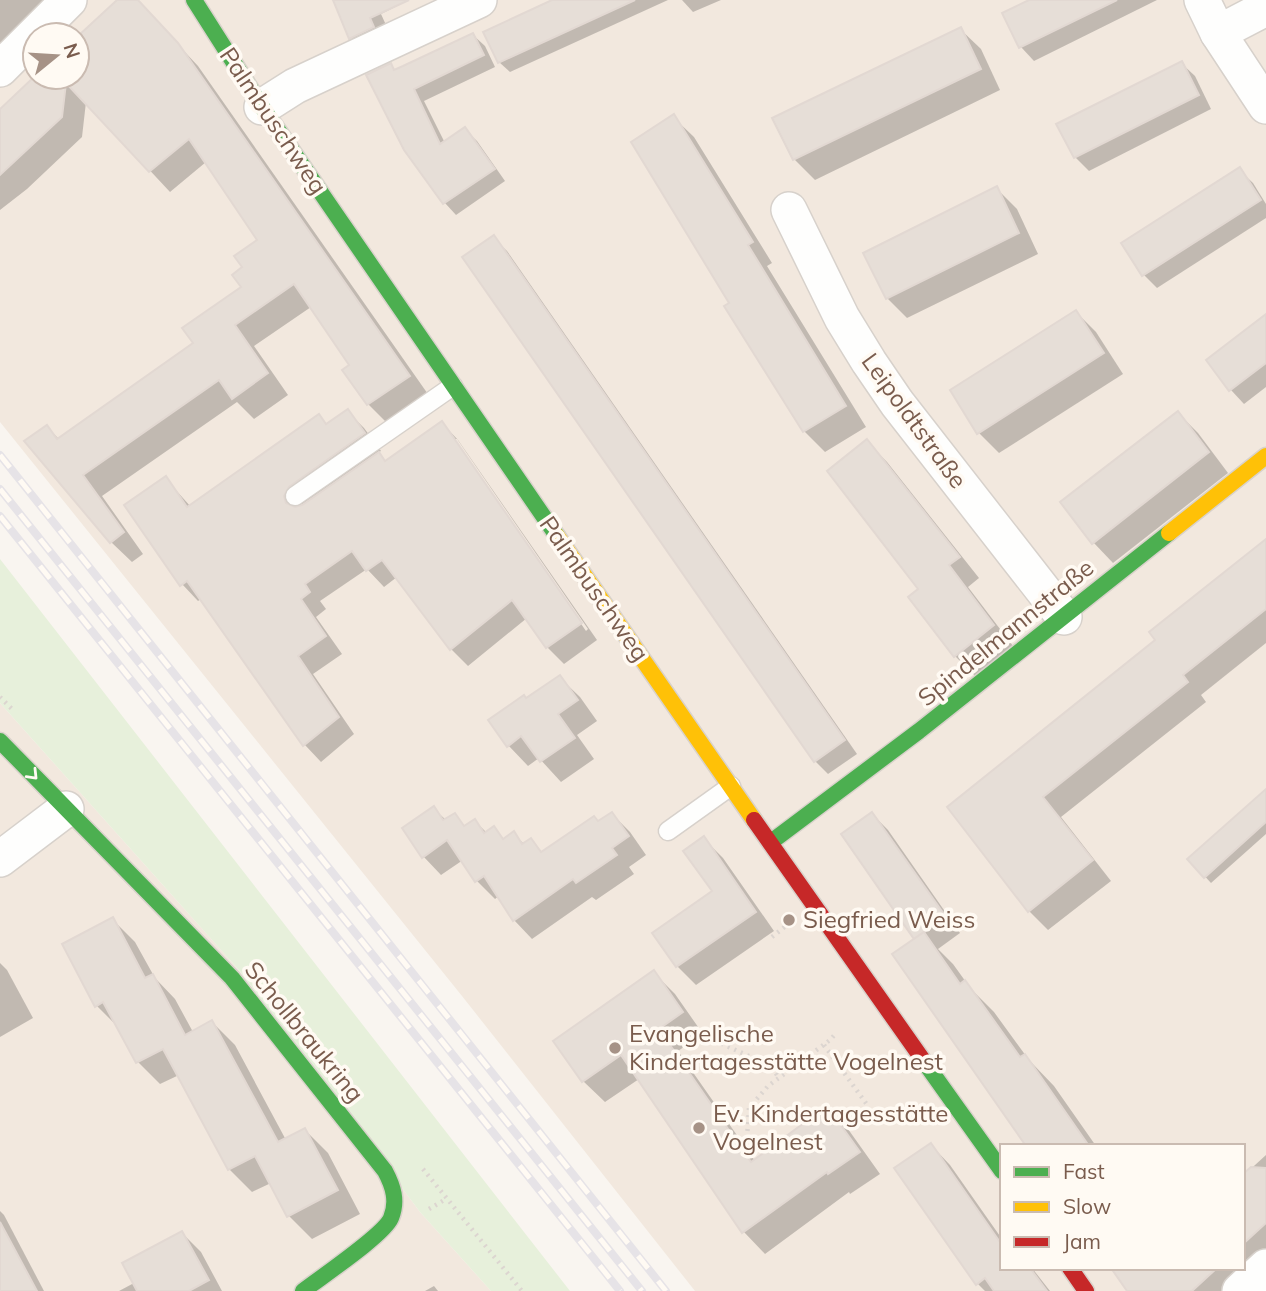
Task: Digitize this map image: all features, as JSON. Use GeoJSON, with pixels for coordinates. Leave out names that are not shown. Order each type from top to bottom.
{"type":"FeatureCollection","features":[{"type":"Feature","properties":{"kind":"street"},"geometry":{"type":"LineString","coordinates":[[4,59],[69,0]]}},
{"type":"Feature","properties":{"kind":"street","name":"Palmbuschweg"},"geometry":{"type":"LineString","coordinates":[[194,0],[261,107],[453,386],[844,950],[1000,1168]]}},
{"type":"Feature","properties":{"kind":"street"},"geometry":{"type":"LineString","coordinates":[[261,107],[295,86],[479,0]]}},
{"type":"Feature","properties":{"kind":"street"},"geometry":{"type":"LineString","coordinates":[[1202,0],[1218,33],[1266,106]]}},
{"type":"Feature","properties":{"kind":"street"},"geometry":{"type":"LineString","coordinates":[[1218,33],[1266,8]]}},
{"type":"Feature","properties":{"kind":"street","name":"Leipoldtstraße"},"geometry":{"type":"LineString","coordinates":[[789,210],[842,318],[869,362],[897,403],[1064,617]]}},
{"type":"Feature","properties":{"kind":"street","name":"Spindelmannstraße"},"geometry":{"type":"LineString","coordinates":[[771,842],[919,732],[1266,456]]}},
{"type":"Feature","properties":{"kind":"street","name":"Schollbraukring"},"geometry":{"type":"LineString","coordinates":[[0,741],[232,978],[380,1163],[393,1184],[395,1213],[386,1227],[303,1291]]}},
{"type":"Feature","properties":{"kind":"street"},"geometry":{"type":"LineString","coordinates":[[0,859],[66,809]]}},
{"type":"Feature","properties":{"kind":"street"},"geometry":{"type":"LineString","coordinates":[[1240,1291],[1266,1267]]}},
{"type":"Feature","properties":{"kind":"street"},"geometry":{"type":"LineString","coordinates":[[1071,1270],[1086,1291]]}},
{"type":"Feature","properties":{"kind":"lane"},"geometry":{"type":"LineString","coordinates":[[295,496],[453,386]]}},
{"type":"Feature","properties":{"kind":"lane"},"geometry":{"type":"LineString","coordinates":[[668,831],[731,786]]}},
{"type":"Feature","properties":{"kind":"path"},"geometry":{"type":"LineString","coordinates":[[747,1138],[749,1108],[768,1086],[824,1045],[837,1032]]}},
{"type":"Feature","properties":{"kind":"path"},"geometry":{"type":"LineString","coordinates":[[689,1037],[700,1034],[771,1066],[779,1078]]}},
{"type":"Feature","properties":{"kind":"path"},"geometry":{"type":"LineString","coordinates":[[824,1045],[868,1107]]}},
{"type":"Feature","properties":{"kind":"shaded area"},"geometry":{"type":"Polygon","coordinates":[[[0,0],[1266,0],[1266,1291],[695,1291],[462,996],[0,422],[0,0]]]}},
{"type":"Feature","properties":{"kind":"shaded area"},"geometry":{"type":"Polygon","coordinates":[[[0,703],[239,970],[420,1212],[491,1291],[0,1291],[0,703]]]}},
{"type":"Feature","properties":{"kind":"green space"},"geometry":{"type":"Polygon","coordinates":[[[0,559],[570,1291],[491,1291],[420,1212],[239,970],[0,703],[0,559]]]}},
{"type":"Feature","properties":{"kind":"building"},"geometry":{"type":"Polygon","coordinates":[[[117,0],[138,0],[178,43],[410,376],[367,405],[342,370],[349,365],[294,284],[235,325],[268,373],[232,399],[219,380],[83,475],[124,532],[110,543],[24,441],[47,425],[57,439],[193,343],[182,328],[241,287],[232,275],[242,267],[234,256],[257,240],[189,139],[149,172],[73,91],[91,91],[91,24],[117,0]]]}},
{"type":"Feature","properties":{"kind":"building"},"geometry":{"type":"Polygon","coordinates":[[[333,0],[409,0],[370,18],[374,27],[349,39],[333,0]]]}},
{"type":"Feature","properties":{"kind":"building"},"geometry":{"type":"Polygon","coordinates":[[[552,0],[635,0],[498,63],[483,32],[552,0]]]}},
{"type":"Feature","properties":{"kind":"building"},"geometry":{"type":"Polygon","coordinates":[[[1029,0],[1117,0],[1019,48],[1002,13],[1029,0]]]}},
{"type":"Feature","properties":{"kind":"building"},"geometry":{"type":"Polygon","coordinates":[[[961,27],[981,69],[793,160],[772,118],[961,27]]]}},
{"type":"Feature","properties":{"kind":"building"},"geometry":{"type":"Polygon","coordinates":[[[473,33],[484,55],[414,89],[440,144],[465,127],[495,169],[443,204],[404,150],[366,75],[391,63],[394,70],[473,33]]]}},
{"type":"Feature","properties":{"kind":"building"},"geometry":{"type":"Polygon","coordinates":[[[1182,61],[1199,95],[1074,158],[1056,124],[1182,61]]]}},
{"type":"Feature","properties":{"kind":"building"},"geometry":{"type":"Polygon","coordinates":[[[21,89],[65,91],[62,117],[0,175],[0,109],[21,89]]]}},
{"type":"Feature","properties":{"kind":"building"},"geometry":{"type":"Polygon","coordinates":[[[674,114],[753,242],[748,245],[846,406],[803,432],[724,306],[729,303],[631,142],[674,114]]]}},
{"type":"Feature","properties":{"kind":"building"},"geometry":{"type":"Polygon","coordinates":[[[1240,167],[1261,200],[1142,276],[1121,243],[1240,167]]]}},
{"type":"Feature","properties":{"kind":"building"},"geometry":{"type":"Polygon","coordinates":[[[997,186],[1019,233],[886,299],[863,253],[997,186]]]}},
{"type":"Feature","properties":{"kind":"building"},"geometry":{"type":"Polygon","coordinates":[[[494,235],[845,740],[814,762],[462,257],[494,235]]]}},
{"type":"Feature","properties":{"kind":"building"},"geometry":{"type":"Polygon","coordinates":[[[1076,310],[1104,353],[977,434],[950,390],[1076,310]]]}},
{"type":"Feature","properties":{"kind":"building"},"geometry":{"type":"Polygon","coordinates":[[[1266,314],[1266,363],[1229,391],[1206,360],[1266,314]]]}},
{"type":"Feature","properties":{"kind":"building"},"geometry":{"type":"Polygon","coordinates":[[[348,409],[365,433],[289,487],[284,496],[286,503],[295,507],[302,505],[379,452],[385,461],[442,421],[582,623],[546,648],[512,600],[450,650],[382,560],[366,571],[352,551],[305,584],[310,592],[301,599],[326,636],[298,656],[339,717],[303,746],[187,581],[180,586],[124,505],[166,476],[187,507],[319,414],[326,424],[348,409]]]}},
{"type":"Feature","properties":{"kind":"building"},"geometry":{"type":"Polygon","coordinates":[[[1178,411],[1209,452],[1092,544],[1060,502],[1178,411]]]}},
{"type":"Feature","properties":{"kind":"building"},"geometry":{"type":"Polygon","coordinates":[[[867,439],[960,557],[949,565],[994,625],[954,657],[908,597],[918,589],[827,471],[867,439]]]}},
{"type":"Feature","properties":{"kind":"building"},"geometry":{"type":"Polygon","coordinates":[[[1266,539],[1266,609],[1183,675],[1188,682],[1043,797],[1093,860],[1028,912],[947,807],[1155,640],[1149,632],[1266,539]]]}},
{"type":"Feature","properties":{"kind":"building"},"geometry":{"type":"Polygon","coordinates":[[[560,675],[578,700],[558,714],[575,738],[540,762],[521,736],[507,747],[488,720],[524,695],[526,698],[560,675]]]}},
{"type":"Feature","properties":{"kind":"building"},"geometry":{"type":"Polygon","coordinates":[[[1266,789],[1266,822],[1204,878],[1187,859],[1266,789]]]}},
{"type":"Feature","properties":{"kind":"building"},"geometry":{"type":"Polygon","coordinates":[[[434,806],[443,820],[455,813],[464,826],[475,819],[484,833],[494,826],[503,839],[514,831],[522,844],[531,838],[541,852],[594,816],[598,821],[612,812],[629,836],[612,848],[617,855],[576,883],[573,879],[513,921],[484,876],[475,882],[447,840],[422,858],[402,828],[434,806]]]}},
{"type":"Feature","properties":{"kind":"building"},"geometry":{"type":"Polygon","coordinates":[[[872,812],[946,917],[914,939],[841,834],[872,812]]]}},
{"type":"Feature","properties":{"kind":"building"},"geometry":{"type":"Polygon","coordinates":[[[704,836],[756,912],[676,967],[652,933],[712,891],[683,851],[704,836]]]}},
{"type":"Feature","properties":{"kind":"building"},"geometry":{"type":"Polygon","coordinates":[[[113,917],[145,978],[153,974],[185,1035],[212,1020],[278,1142],[305,1128],[338,1190],[287,1217],[255,1156],[228,1170],[163,1049],[136,1063],[103,1002],[95,1007],[62,944],[113,917]]]}},
{"type":"Feature","properties":{"kind":"building"},"geometry":{"type":"Polygon","coordinates":[[[924,932],[960,984],[965,980],[1020,1057],[1025,1054],[1088,1144],[1025,1144],[892,954],[924,932]]]}},
{"type":"Feature","properties":{"kind":"building"},"geometry":{"type":"Polygon","coordinates":[[[654,970],[683,1012],[659,1029],[751,1162],[827,1106],[860,1152],[828,1174],[827,1172],[742,1233],[621,1055],[582,1082],[553,1041],[654,970]]]}},
{"type":"Feature","properties":{"kind":"building"},"geometry":{"type":"Polygon","coordinates":[[[931,1143],[1000,1242],[1000,1270],[1031,1270],[1047,1291],[994,1291],[985,1278],[976,1285],[894,1168],[931,1143]]]}},
{"type":"Feature","properties":{"kind":"building"},"geometry":{"type":"Polygon","coordinates":[[[1251,1167],[1266,1168],[1266,1223],[1245,1242],[1245,1172],[1251,1167]]]}},
{"type":"Feature","properties":{"kind":"building"},"geometry":{"type":"Polygon","coordinates":[[[0,1222],[37,1291],[0,1291],[0,1222]]]}},
{"type":"Feature","properties":{"kind":"building"},"geometry":{"type":"Polygon","coordinates":[[[182,1231],[209,1280],[189,1291],[137,1291],[122,1263],[182,1231]]]}},
{"type":"Feature","properties":{"kind":"building"},"geometry":{"type":"Polygon","coordinates":[[[1112,1270],[1215,1270],[1192,1291],[1127,1291],[1112,1270]]]}},
{"type":"Feature","properties":{"kind":"railway"},"geometry":{"type":"LineString","coordinates":[[0,455],[666,1291]]}},
{"type":"Feature","properties":{"kind":"railway"},"geometry":{"type":"LineString","coordinates":[[0,489],[642,1291]]}},
{"type":"Feature","properties":{"kind":"railway"},"geometry":{"type":"LineString","coordinates":[[0,516],[620,1291]]}},
{"type":"Feature","properties":{"kind":"traffic: fast"},"geometry":{"type":"LineString","coordinates":[[194,0],[262,107],[557,536]]}},
{"type":"Feature","properties":{"kind":"traffic: fast"},"geometry":{"type":"LineString","coordinates":[[771,842],[919,731],[1169,533]]}},
{"type":"Feature","properties":{"kind":"traffic: fast"},"geometry":{"type":"LineString","coordinates":[[0,741],[232,978],[385,1171],[394,1200],[391,1218],[365,1245],[303,1291]]}},
{"type":"Feature","properties":{"kind":"traffic: fast"},"geometry":{"type":"LineString","coordinates":[[923,1060],[1000,1168]]}},
{"type":"Feature","properties":{"kind":"traffic: slow"},"geometry":{"type":"LineString","coordinates":[[1169,533],[1266,456]]}},
{"type":"Feature","properties":{"kind":"traffic: slow"},"geometry":{"type":"LineString","coordinates":[[557,536],[754,820]]}},
{"type":"Feature","properties":{"kind":"traffic: jam"},"geometry":{"type":"LineString","coordinates":[[754,820],[923,1060]]}},
{"type":"Feature","properties":{"kind":"traffic: jam"},"geometry":{"type":"LineString","coordinates":[[1071,1270],[1086,1291]]}},
{"type":"Feature","properties":{"kind":"place","name":"Siegfried Weiss"},"geometry":{"type":"Point","coordinates":[789,920]}},
{"type":"Feature","properties":{"kind":"place","name":"Evangelische Kindertagesstätte Vogelnest"},"geometry":{"type":"Point","coordinates":[615,1048]}},
{"type":"Feature","properties":{"kind":"place","name":"Ev. Kindertagesstätte Vogelnest"},"geometry":{"type":"Point","coordinates":[699,1128]}}]}
